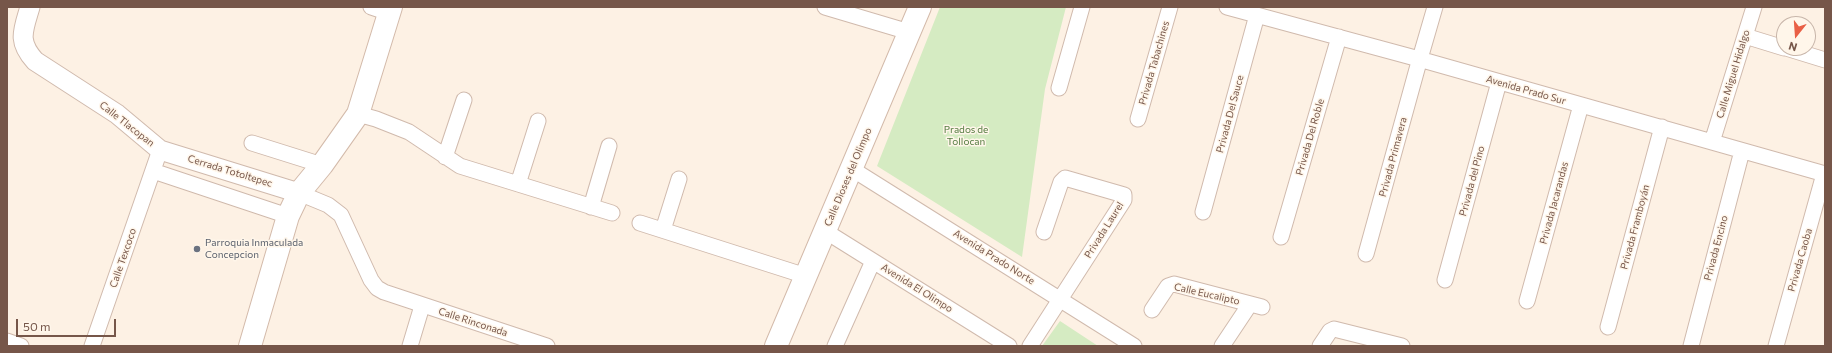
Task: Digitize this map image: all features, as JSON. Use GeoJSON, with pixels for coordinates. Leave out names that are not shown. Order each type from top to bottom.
{"type":"FeatureCollection","features":[{"type":"Feature","properties":{"kind":"main road","name":"Calle Dioses del Olimpo"},"geometry":{"type":"LineString","coordinates":[[776,346],[920,7]]}},
{"type":"Feature","properties":{"kind":"main road"},"geometry":{"type":"LineString","coordinates":[[250,346],[288,216],[300,193],[358,114],[384,9]]}},
{"type":"Feature","properties":{"kind":"street","name":"Calle Tlacopan"},"geometry":{"type":"LineString","coordinates":[[30,7],[24,30],[23,42],[28,52],[35,61],[117,114],[160,150],[153,171]]}},
{"type":"Feature","properties":{"kind":"street"},"geometry":{"type":"LineString","coordinates":[[825,7],[909,32]]}},
{"type":"Feature","properties":{"kind":"street"},"geometry":{"type":"LineString","coordinates":[[1059,88],[1082,7]]}},
{"type":"Feature","properties":{"kind":"street","name":"Privada Tabachines"},"geometry":{"type":"LineString","coordinates":[[1138,119],[1170,7]]}},
{"type":"Feature","properties":{"kind":"street","name":"Avenida Prado Sur"},"geometry":{"type":"LineString","coordinates":[[1227,7],[1419,59],[1824,174]]}},
{"type":"Feature","properties":{"kind":"street","name":"Privada Primavera"},"geometry":{"type":"LineString","coordinates":[[1366,254],[1419,59],[1436,7]]}},
{"type":"Feature","properties":{"kind":"street","name":"Calle Miguel Hidalgo"},"geometry":{"type":"LineString","coordinates":[[1712,142],[1754,7]]}},
{"type":"Feature","properties":{"kind":"street","name":"Privada Del Sauce"},"geometry":{"type":"LineString","coordinates":[[1203,212],[1257,15]]}},
{"type":"Feature","properties":{"kind":"street"},"geometry":{"type":"LineString","coordinates":[[1745,36],[1776,45]]}},
{"type":"Feature","properties":{"kind":"street","name":"Privada Del Roble"},"geometry":{"type":"LineString","coordinates":[[1281,237],[1339,37]]}},
{"type":"Feature","properties":{"kind":"street"},"geometry":{"type":"LineString","coordinates":[[1812,56],[1825,60]]}},
{"type":"Feature","properties":{"kind":"street","name":"Privada del Pino"},"geometry":{"type":"LineString","coordinates":[[1446,280],[1499,82]]}},
{"type":"Feature","properties":{"kind":"street"},"geometry":{"type":"LineString","coordinates":[[445,157],[464,100]]}},
{"type":"Feature","properties":{"kind":"street","name":"Privada Jacarandas"},"geometry":{"type":"LineString","coordinates":[[1527,301],[1581,105]]}},
{"type":"Feature","properties":{"kind":"street"},"geometry":{"type":"LineString","coordinates":[[358,114],[376,119],[408,132],[445,157],[467,168],[612,213]]}},
{"type":"Feature","properties":{"kind":"street"},"geometry":{"type":"LineString","coordinates":[[518,184],[538,121]]}},
{"type":"Feature","properties":{"kind":"street","name":"Privada Framboyán"},"geometry":{"type":"LineString","coordinates":[[1608,327],[1662,127]]}},
{"type":"Feature","properties":{"kind":"street"},"geometry":{"type":"LineString","coordinates":[[252,143],[322,165]]}},
{"type":"Feature","properties":{"kind":"street"},"geometry":{"type":"LineString","coordinates":[[591,207],[609,146]]}},
{"type":"Feature","properties":{"kind":"street","name":"Cerrada Totoltepec"},"geometry":{"type":"LineString","coordinates":[[160,150],[300,193]]}},
{"type":"Feature","properties":{"kind":"street","name":"Privada Encino"},"geometry":{"type":"LineString","coordinates":[[1691,346],[1742,150]]}},
{"type":"Feature","properties":{"kind":"street","name":"Avenida Prado Norte"},"geometry":{"type":"LineString","coordinates":[[852,169],[1134,346]]}},
{"type":"Feature","properties":{"kind":"street"},"geometry":{"type":"LineString","coordinates":[[153,171],[288,216]]}},
{"type":"Feature","properties":{"kind":"street","name":"Calle Texcoco"},"geometry":{"type":"LineString","coordinates":[[92,346],[153,171]]}},
{"type":"Feature","properties":{"kind":"street","name":"Privada Caoba"},"geometry":{"type":"LineString","coordinates":[[1776,346],[1824,174]]}},
{"type":"Feature","properties":{"kind":"street","name":"Privada Laurel"},"geometry":{"type":"LineString","coordinates":[[1030,346],[1124,200],[1124,195],[1065,178],[1061,182],[1044,232]]}},
{"type":"Feature","properties":{"kind":"street"},"geometry":{"type":"LineString","coordinates":[[663,230],[679,179]]}},
{"type":"Feature","properties":{"kind":"street","name":"Calle Rinconada"},"geometry":{"type":"LineString","coordinates":[[300,193],[328,205],[341,215],[371,280],[377,288],[422,306],[547,346]]}},
{"type":"Feature","properties":{"kind":"street"},"geometry":{"type":"LineString","coordinates":[[640,223],[806,276]]}},
{"type":"Feature","properties":{"kind":"street","name":"Avenida El Olimpo"},"geometry":{"type":"LineString","coordinates":[[825,231],[1009,346]]}},
{"type":"Feature","properties":{"kind":"street"},"geometry":{"type":"LineString","coordinates":[[835,346],[873,261]]}},
{"type":"Feature","properties":{"kind":"street","name":"Calle Eucalipto"},"geometry":{"type":"LineString","coordinates":[[1152,310],[1168,286],[1174,284],[1256,306],[1222,346]]}},
{"type":"Feature","properties":{"kind":"street"},"geometry":{"type":"LineString","coordinates":[[410,346],[422,306]]}},
{"type":"Feature","properties":{"kind":"street"},"geometry":{"type":"LineString","coordinates":[[1320,346],[1330,331],[1334,329],[1399,346]]}},
{"type":"Feature","properties":{"kind":"street"},"geometry":{"type":"LineString","coordinates":[[7,341],[21,346]]}},
{"type":"Feature","properties":{"kind":"green space","name":"Prados de Tollocan"},"geometry":{"type":"Polygon","coordinates":[[[940,7],[1066,7],[1045,89],[1022,257],[877,166],[940,7]]]}},
{"type":"Feature","properties":{"kind":"green space"},"geometry":{"type":"Polygon","coordinates":[[[1060,321],[1098,346],[1042,346],[1060,321]]]}},
{"type":"Feature","properties":{"kind":"place","name":"Parroquia Inmaculada Concepcion"},"geometry":{"type":"Point","coordinates":[197,249]}}]}
